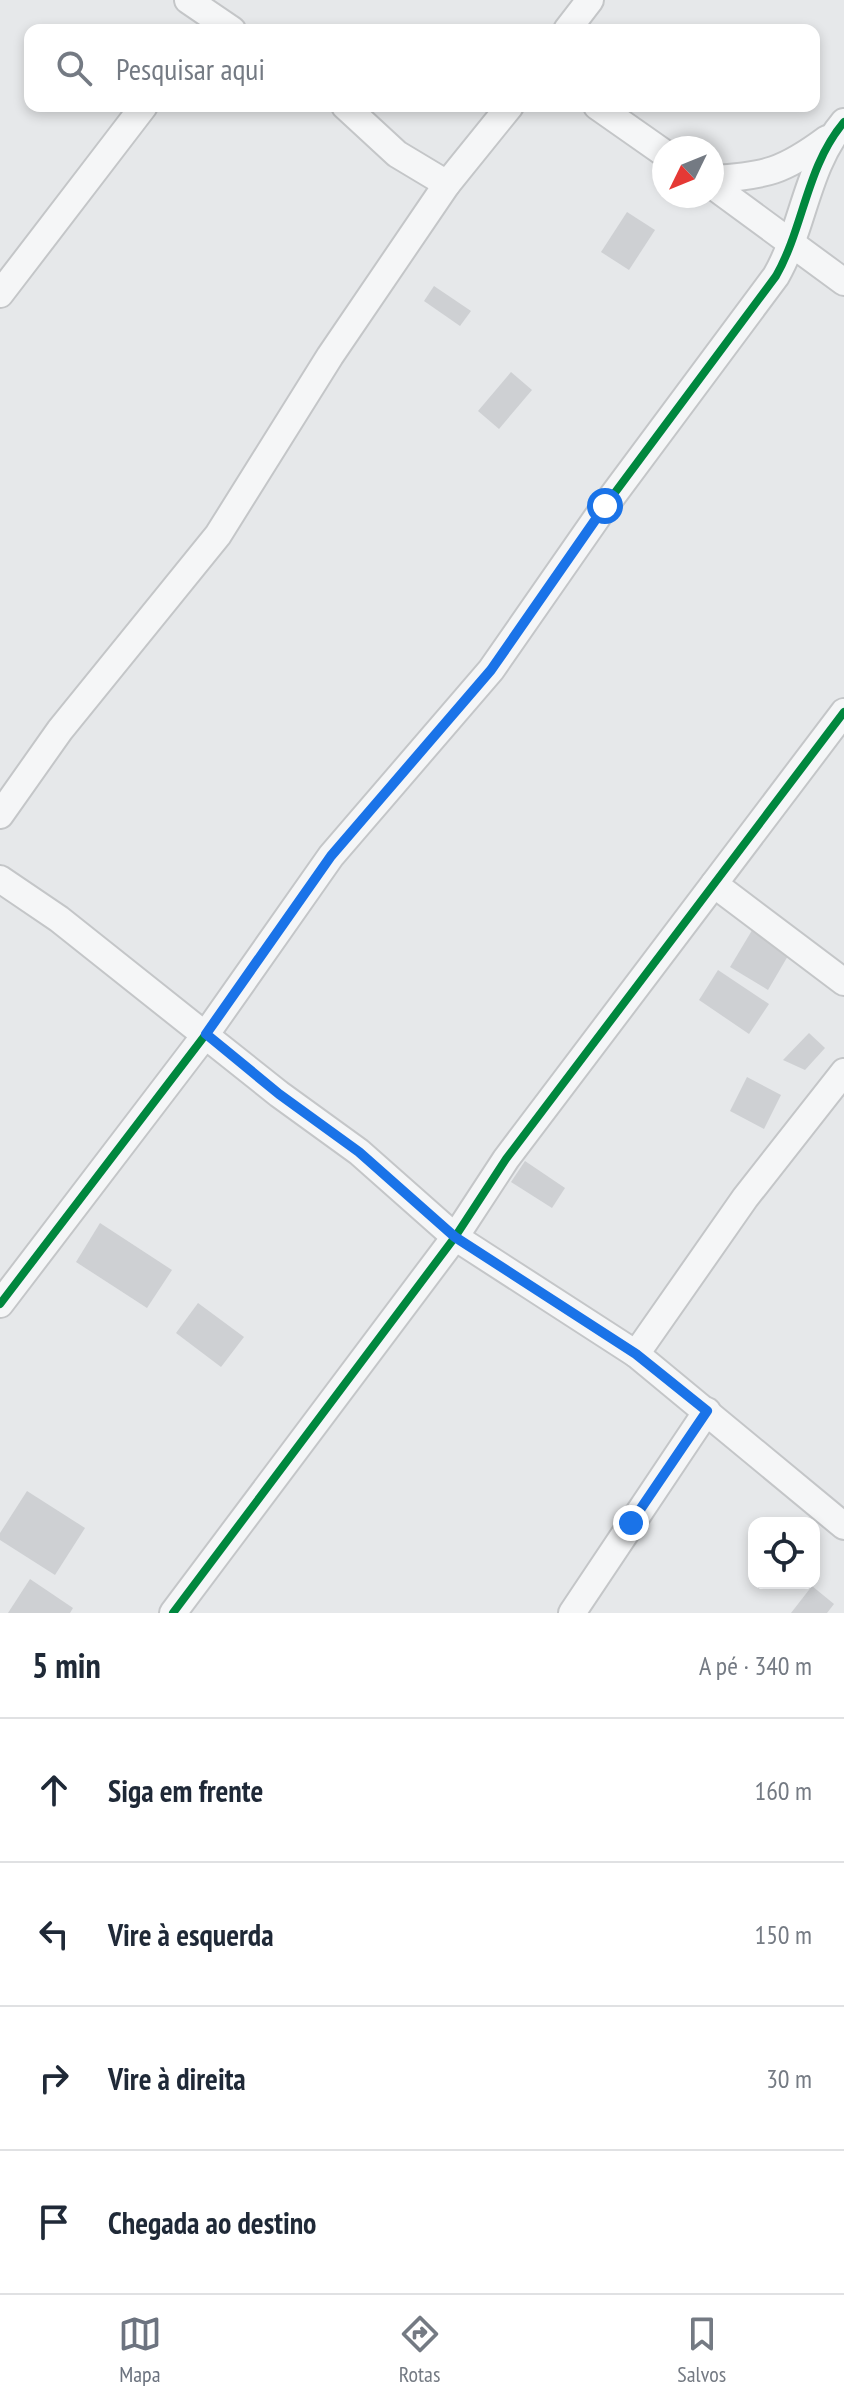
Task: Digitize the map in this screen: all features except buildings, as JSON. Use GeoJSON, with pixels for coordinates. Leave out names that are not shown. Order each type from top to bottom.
{"type":"FeatureCollection","features":[{"type":"Feature","properties":{"kind":"street"},"geometry":{"type":"LineString","coordinates":[[188,0],[213,24]]}},
{"type":"Feature","properties":{"kind":"street"},"geometry":{"type":"LineString","coordinates":[[572,24],[590,0]]}},
{"type":"Feature","properties":{"kind":"street"},"geometry":{"type":"LineString","coordinates":[[0,294],[139,112]]}},
{"type":"Feature","properties":{"kind":"street"},"geometry":{"type":"LineString","coordinates":[[352,112],[397,154],[447,184]]}},
{"type":"Feature","properties":{"kind":"street"},"geometry":{"type":"LineString","coordinates":[[0,815],[60,730],[218,535],[330,356],[447,184],[505,112]]}},
{"type":"Feature","properties":{"kind":"street"},"geometry":{"type":"LineString","coordinates":[[606,112],[652,145]]}},
{"type":"Feature","properties":{"kind":"street"},"geometry":{"type":"LineString","coordinates":[[724,178],[759,176],[795,163],[839,128]]}},
{"type":"Feature","properties":{"kind":"street"},"geometry":{"type":"LineString","coordinates":[[0,1304],[206,1034],[338,846],[491,670],[605,506],[776,276],[793,246],[812,176],[839,128]]}},
{"type":"Feature","properties":{"kind":"street"},"geometry":{"type":"LineString","coordinates":[[724,194],[844,282]]}},
{"type":"Feature","properties":{"kind":"street"},"geometry":{"type":"LineString","coordinates":[[173,1613],[455,1237],[506,1159],[844,712]]}},
{"type":"Feature","properties":{"kind":"street"},"geometry":{"type":"LineString","coordinates":[[0,879],[59,919],[279,1094],[359,1152],[455,1237],[636,1354],[844,1526]]}},
{"type":"Feature","properties":{"kind":"street"},"geometry":{"type":"LineString","coordinates":[[714,884],[844,982]]}},
{"type":"Feature","properties":{"kind":"street"},"geometry":{"type":"LineString","coordinates":[[636,1354],[745,1198],[844,1072]]}},
{"type":"Feature","properties":{"kind":"street"},"geometry":{"type":"LineString","coordinates":[[572,1613],[707,1411]]}},
{"type":"Feature","properties":{"kind":"cycle path"},"geometry":{"type":"LineString","coordinates":[[0,1304],[206,1034],[331,856],[491,670],[605,506],[776,276],[821,158],[844,122]]}},
{"type":"Feature","properties":{"kind":"cycle path"},"geometry":{"type":"LineString","coordinates":[[173,1613],[455,1237],[506,1159],[844,712]]}},
{"type":"Feature","properties":{"kind":"route"},"geometry":{"type":"LineString","coordinates":[[605,506],[491,670],[353,827],[206,1034],[279,1094],[359,1152],[455,1237],[636,1354],[707,1411],[631,1523]]}}]}
